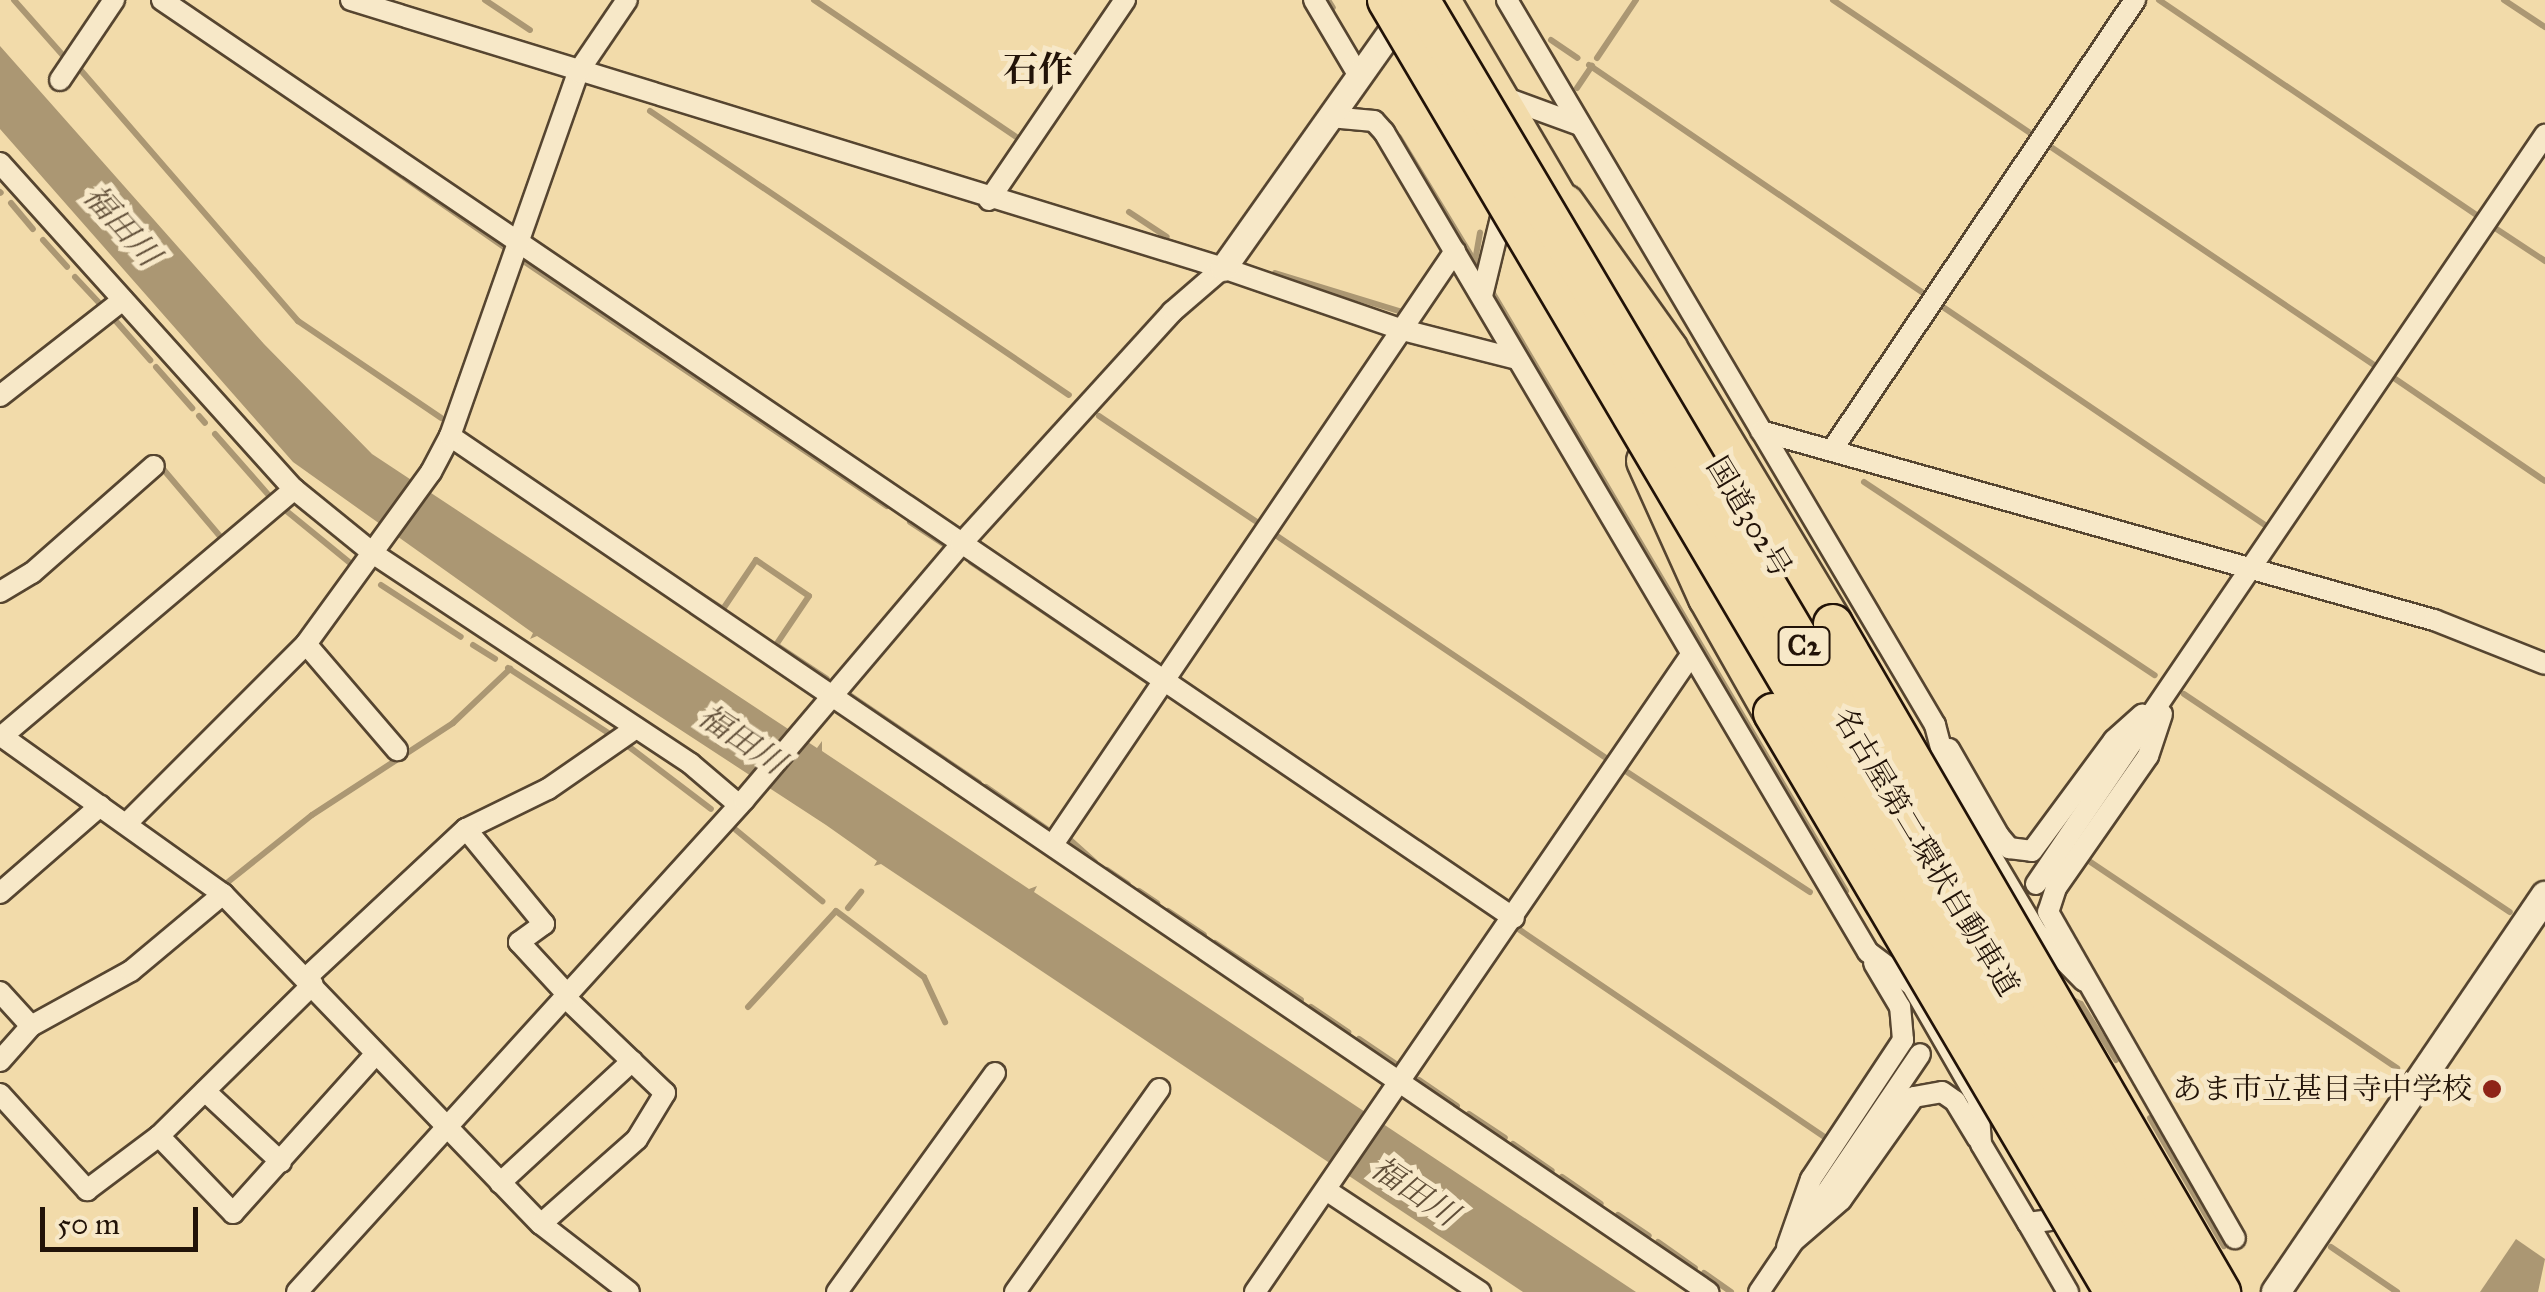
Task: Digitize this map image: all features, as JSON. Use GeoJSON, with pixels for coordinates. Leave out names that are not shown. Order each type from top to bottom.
{"type":"FeatureCollection","features":[{"type":"Feature","properties":{"kind":"highway","name":"名古屋第二環状自動車道"},"geometry":{"type":"LineString","coordinates":[[1387,0],[2149,1292]]}},
{"type":"Feature","properties":{"kind":"highway","name":"名古屋第二環状自動車道"},"geometry":{"type":"LineString","coordinates":[[1416,0],[2186,1292]]}},
{"type":"Feature","properties":{"kind":"highway","name":"国道302号"},"geometry":{"type":"LineString","coordinates":[[1444,0],[2206,1292]]}},
{"type":"Feature","properties":{"kind":"highway"},"geometry":{"type":"LineString","coordinates":[[1564,204],[1678,366],[1833,624],[2221,1292]]}},
{"type":"Feature","properties":{"kind":"highway"},"geometry":{"type":"LineString","coordinates":[[1613,289],[1639,440],[1654,484],[1773,713],[2114,1292]]}},
{"type":"Feature","properties":{"kind":"main road"},"geometry":{"type":"LineString","coordinates":[[2276,1292],[2545,896]]}},
{"type":"Feature","properties":{"kind":"street"},"geometry":{"type":"LineString","coordinates":[[60,80],[114,0]]}},
{"type":"Feature","properties":{"kind":"street"},"geometry":{"type":"LineString","coordinates":[[162,0],[1514,918]]}},
{"type":"Feature","properties":{"kind":"street"},"geometry":{"type":"LineString","coordinates":[[351,0],[988,200],[1223,268],[1403,330],[1517,359]]}},
{"type":"Feature","properties":{"kind":"street"},"geometry":{"type":"LineString","coordinates":[[128,822],[306,644],[431,472],[450,436],[578,72],[626,0]]}},
{"type":"Feature","properties":{"kind":"street"},"geometry":{"type":"LineString","coordinates":[[988,200],[1125,0]]}},
{"type":"Feature","properties":{"kind":"street"},"geometry":{"type":"LineString","coordinates":[[1314,0],[1359,76]]}},
{"type":"Feature","properties":{"kind":"street"},"geometry":{"type":"LineString","coordinates":[[297,1292],[743,800],[961,544],[1172,312],[1223,268],[1416,0]]}},
{"type":"Feature","properties":{"kind":"street"},"geometry":{"type":"LineString","coordinates":[[1508,0],[2009,848],[2032,850],[2114,740],[2170,690]]}},
{"type":"Feature","properties":{"kind":"street"},"geometry":{"type":"LineString","coordinates":[[1832,450],[2135,0]]}},
{"type":"Feature","properties":{"kind":"street"},"geometry":{"type":"LineString","coordinates":[[1501,96],[1580,125]]}},
{"type":"Feature","properties":{"kind":"street"},"geometry":{"type":"LineString","coordinates":[[1330,116],[1374,120],[1482,296],[1900,1007],[1903,1040],[1810,1179],[1788,1247]]}},
{"type":"Feature","properties":{"kind":"street"},"geometry":{"type":"LineString","coordinates":[[1482,296],[1522,133]]}},
{"type":"Feature","properties":{"kind":"street"},"geometry":{"type":"LineString","coordinates":[[2036,884],[2545,135]]}},
{"type":"Feature","properties":{"kind":"street"},"geometry":{"type":"LineString","coordinates":[[0,163],[294,489],[377,551],[743,800]]}},
{"type":"Feature","properties":{"kind":"street"},"geometry":{"type":"LineString","coordinates":[[1054,843],[1455,251]]}},
{"type":"Feature","properties":{"kind":"street"},"geometry":{"type":"LineString","coordinates":[[0,396],[123,300]]}},
{"type":"Feature","properties":{"kind":"street"},"geometry":{"type":"LineString","coordinates":[[1761,431],[2434,620],[2545,664]]}},
{"type":"Feature","properties":{"kind":"street"},"geometry":{"type":"LineString","coordinates":[[450,436],[1054,843],[1708,1292]]}},
{"type":"Feature","properties":{"kind":"street"},"geometry":{"type":"LineString","coordinates":[[0,592],[63,548],[154,466]]}},
{"type":"Feature","properties":{"kind":"street"},"geometry":{"type":"LineString","coordinates":[[294,489],[4,745],[128,822],[223,894],[541,1224],[621,1291]]}},
{"type":"Feature","properties":{"kind":"street"},"geometry":{"type":"LineString","coordinates":[[306,644],[397,750]]}},
{"type":"Feature","properties":{"kind":"street"},"geometry":{"type":"LineString","coordinates":[[1255,1292],[1692,654]]}},
{"type":"Feature","properties":{"kind":"street"},"geometry":{"type":"LineString","coordinates":[[2170,690],[2148,756],[2049,900],[2050,925],[2236,1238]]}},
{"type":"Feature","properties":{"kind":"street"},"geometry":{"type":"LineString","coordinates":[[1936,725],[1952,790],[2037,933],[2084,981]]}},
{"type":"Feature","properties":{"kind":"street"},"geometry":{"type":"LineString","coordinates":[[0,1094],[87,1190],[159,1136],[309,981],[466,829],[548,789],[636,728]]}},
{"type":"Feature","properties":{"kind":"street"},"geometry":{"type":"LineString","coordinates":[[0,892],[100,806]]}},
{"type":"Feature","properties":{"kind":"street"},"geometry":{"type":"LineString","coordinates":[[466,829],[544,924],[518,942],[565,995],[665,1093],[637,1139],[541,1224]]}},
{"type":"Feature","properties":{"kind":"street"},"geometry":{"type":"LineString","coordinates":[[0,1061],[32,1026],[131,971],[223,894]]}},
{"type":"Feature","properties":{"kind":"street"},"geometry":{"type":"LineString","coordinates":[[1868,952],[1912,985],[1978,1100],[1981,1144]]}},
{"type":"Feature","properties":{"kind":"street"},"geometry":{"type":"LineString","coordinates":[[0,992],[32,1026]]}},
{"type":"Feature","properties":{"kind":"street"},"geometry":{"type":"LineString","coordinates":[[1759,1292],[1920,1054]]}},
{"type":"Feature","properties":{"kind":"street"},"geometry":{"type":"LineString","coordinates":[[159,1136],[232,1212],[376,1055]]}},
{"type":"Feature","properties":{"kind":"street"},"geometry":{"type":"LineString","coordinates":[[500,1183],[632,1061]]}},
{"type":"Feature","properties":{"kind":"street"},"geometry":{"type":"LineString","coordinates":[[2110,1131],[2138,1072]]}},
{"type":"Feature","properties":{"kind":"street"},"geometry":{"type":"LineString","coordinates":[[836,1292],[995,1073]]}},
{"type":"Feature","properties":{"kind":"street"},"geometry":{"type":"LineString","coordinates":[[1015,1292],[1159,1089]]}},
{"type":"Feature","properties":{"kind":"street"},"geometry":{"type":"LineString","coordinates":[[205,1091],[281,1162]]}},
{"type":"Feature","properties":{"kind":"street"},"geometry":{"type":"LineString","coordinates":[[1788,1247],[1841,1200],[1914,1096],[1942,1092],[1955,1101],[2068,1292]]}},
{"type":"Feature","properties":{"kind":"street"},"geometry":{"type":"LineString","coordinates":[[1328,1188],[1480,1292]]}},
{"type":"Feature","properties":{"kind":"street"},"geometry":{"type":"LineString","coordinates":[[2028,1224],[2154,1205]]}},
{"type":"Feature","properties":{"kind":"water","name":"福田川"},"geometry":{"type":"Polygon","coordinates":[[[0,46],[264,344],[372,454],[817,748],[822,741],[822,751],[1029,889],[1037,886],[1034,892],[1636,1292],[1523,1292],[881,864],[874,866],[877,861],[826,825],[537,636],[530,639],[533,633],[293,462],[0,129],[0,46]]]}},
{"type":"Feature","properties":{"kind":"water"},"geometry":{"type":"Polygon","coordinates":[[[2516,1239],[2545,1259],[2538,1292],[2480,1292],[2516,1239]]]}},
{"type":"Feature","properties":{"kind":"waterway"},"geometry":{"type":"LineString","coordinates":[[14,0],[67,60]]}},
{"type":"Feature","properties":{"kind":"waterway"},"geometry":{"type":"LineString","coordinates":[[485,0],[530,30]]}},
{"type":"Feature","properties":{"kind":"waterway"},"geometry":{"type":"LineString","coordinates":[[814,0],[1022,141]]}},
{"type":"Feature","properties":{"kind":"waterway"},"geometry":{"type":"LineString","coordinates":[[1328,0],[1333,8]]}},
{"type":"Feature","properties":{"kind":"waterway"},"geometry":{"type":"LineString","coordinates":[[1597,58],[1636,0]]}},
{"type":"Feature","properties":{"kind":"waterway"},"geometry":{"type":"LineString","coordinates":[[1833,0],[2033,135]]}},
{"type":"Feature","properties":{"kind":"waterway"},"geometry":{"type":"LineString","coordinates":[[2159,0],[2480,217]]}},
{"type":"Feature","properties":{"kind":"waterway"},"geometry":{"type":"LineString","coordinates":[[2504,0],[2545,27]]}},
{"type":"Feature","properties":{"kind":"waterway"},"geometry":{"type":"LineString","coordinates":[[1551,40],[1578,58]]}},
{"type":"Feature","properties":{"kind":"waterway"},"geometry":{"type":"LineString","coordinates":[[1589,65],[1927,296]]}},
{"type":"Feature","properties":{"kind":"waterway"},"geometry":{"type":"LineString","coordinates":[[1577,88],[1592,66]]}},
{"type":"Feature","properties":{"kind":"waterway"},"geometry":{"type":"LineString","coordinates":[[78,67],[298,321],[441,418]]}},
{"type":"Feature","properties":{"kind":"waterway"},"geometry":{"type":"LineString","coordinates":[[650,111],[1069,395]]}},
{"type":"Feature","properties":{"kind":"waterway"},"geometry":{"type":"LineString","coordinates":[[339,132],[508,250]]}},
{"type":"Feature","properties":{"kind":"waterway"},"geometry":{"type":"LineString","coordinates":[[1399,137],[1475,262]]}},
{"type":"Feature","properties":{"kind":"waterway"},"geometry":{"type":"LineString","coordinates":[[2048,145],[2376,366]]}},
{"type":"Feature","properties":{"kind":"waterway"},"geometry":{"type":"LineString","coordinates":[[11,203],[33,229]]}},
{"type":"Feature","properties":{"kind":"waterway"},"geometry":{"type":"LineString","coordinates":[[1129,212],[1167,237]]}},
{"type":"Feature","properties":{"kind":"waterway"},"geometry":{"type":"LineString","coordinates":[[2492,226],[2545,261]]}},
{"type":"Feature","properties":{"kind":"waterway"},"geometry":{"type":"LineString","coordinates":[[1475,261],[1480,232]]}},
{"type":"Feature","properties":{"kind":"waterway"},"geometry":{"type":"LineString","coordinates":[[43,240],[67,267]]}},
{"type":"Feature","properties":{"kind":"waterway"},"geometry":{"type":"LineString","coordinates":[[520,266],[522,260],[887,506]]}},
{"type":"Feature","properties":{"kind":"waterway"},"geometry":{"type":"LineString","coordinates":[[1275,273],[1405,313]]}},
{"type":"Feature","properties":{"kind":"waterway"},"geometry":{"type":"LineString","coordinates":[[75,277],[102,306]]}},
{"type":"Feature","properties":{"kind":"waterway"},"geometry":{"type":"LineString","coordinates":[[1491,290],[1846,891]]}},
{"type":"Feature","properties":{"kind":"waterway"},"geometry":{"type":"LineString","coordinates":[[1940,305],[2268,527]]}},
{"type":"Feature","properties":{"kind":"waterway"},"geometry":{"type":"LineString","coordinates":[[114,319],[150,360]]}},
{"type":"Feature","properties":{"kind":"waterway"},"geometry":{"type":"LineString","coordinates":[[156,367],[192,408]]}},
{"type":"Feature","properties":{"kind":"waterway"},"geometry":{"type":"LineString","coordinates":[[2391,376],[2545,481]]}},
{"type":"Feature","properties":{"kind":"waterway"},"geometry":{"type":"LineString","coordinates":[[199,416],[205,423]]}},
{"type":"Feature","properties":{"kind":"waterway"},"geometry":{"type":"LineString","coordinates":[[1099,416],[1258,523]]}},
{"type":"Feature","properties":{"kind":"waterway"},"geometry":{"type":"LineString","coordinates":[[215,434],[273,500]]}},
{"type":"Feature","properties":{"kind":"waterway"},"geometry":{"type":"LineString","coordinates":[[157,474],[163,469],[224,541]]}},
{"type":"Feature","properties":{"kind":"waterway"},"geometry":{"type":"LineString","coordinates":[[1864,482],[2155,675]]}},
{"type":"Feature","properties":{"kind":"waterway"},"geometry":{"type":"LineString","coordinates":[[284,509],[349,562]]}},
{"type":"Feature","properties":{"kind":"waterway"},"geometry":{"type":"LineString","coordinates":[[910,522],[945,545]]}},
{"type":"Feature","properties":{"kind":"waterway"},"geometry":{"type":"LineString","coordinates":[[1274,534],[1609,760]]}},
{"type":"Feature","properties":{"kind":"waterway"},"geometry":{"type":"LineString","coordinates":[[698,593],[723,609],[756,560],[809,596],[776,645],[827,679]]}},
{"type":"Feature","properties":{"kind":"waterway"},"geometry":{"type":"LineString","coordinates":[[971,562],[1150,683]]}},
{"type":"Feature","properties":{"kind":"waterway"},"geometry":{"type":"LineString","coordinates":[[381,585],[461,637]]}},
{"type":"Feature","properties":{"kind":"waterway"},"geometry":{"type":"LineString","coordinates":[[473,645],[495,659]]}},
{"type":"Feature","properties":{"kind":"waterway"},"geometry":{"type":"LineString","coordinates":[[508,668],[613,736]]}},
{"type":"Feature","properties":{"kind":"waterway"},"geometry":{"type":"LineString","coordinates":[[228,882],[312,815],[453,723],[510,669]]}},
{"type":"Feature","properties":{"kind":"waterway"},"geometry":{"type":"LineString","coordinates":[[848,694],[979,783]]}},
{"type":"Feature","properties":{"kind":"waterway"},"geometry":{"type":"LineString","coordinates":[[2184,694],[2510,912]]}},
{"type":"Feature","properties":{"kind":"waterway"},"geometry":{"type":"LineString","coordinates":[[628,746],[711,809]]}},
{"type":"Feature","properties":{"kind":"waterway"},"geometry":{"type":"LineString","coordinates":[[1621,768],[1810,892]]}},
{"type":"Feature","properties":{"kind":"waterway"},"geometry":{"type":"LineString","coordinates":[[986,787],[1051,832]]}},
{"type":"Feature","properties":{"kind":"waterway"},"geometry":{"type":"LineString","coordinates":[[736,830],[822,901]]}},
{"type":"Feature","properties":{"kind":"waterway"},"geometry":{"type":"LineString","coordinates":[[1068,838],[1095,862]]}},
{"type":"Feature","properties":{"kind":"waterway"},"geometry":{"type":"LineString","coordinates":[[2086,859],[2397,1068]]}},
{"type":"Feature","properties":{"kind":"waterway"},"geometry":{"type":"LineString","coordinates":[[1107,870],[1128,884]]}},
{"type":"Feature","properties":{"kind":"waterway"},"geometry":{"type":"LineString","coordinates":[[1139,891],[1157,903]]}},
{"type":"Feature","properties":{"kind":"waterway"},"geometry":{"type":"LineString","coordinates":[[848,908],[861,892]]}},
{"type":"Feature","properties":{"kind":"waterway"},"geometry":{"type":"LineString","coordinates":[[748,1007],[836,911],[924,977],[945,1022]]}},
{"type":"Feature","properties":{"kind":"waterway"},"geometry":{"type":"LineString","coordinates":[[1168,911],[1204,935]]}},
{"type":"Feature","properties":{"kind":"waterway"},"geometry":{"type":"LineString","coordinates":[[1517,928],[1826,1138]]}},
{"type":"Feature","properties":{"kind":"waterway"},"geometry":{"type":"LineString","coordinates":[[1215,943],[1301,1000]]}},
{"type":"Feature","properties":{"kind":"waterway"},"geometry":{"type":"LineString","coordinates":[[2069,998],[2081,1004],[2116,1060]]}},
{"type":"Feature","properties":{"kind":"waterway"},"geometry":{"type":"LineString","coordinates":[[1311,1007],[1348,1032]]}},
{"type":"Feature","properties":{"kind":"waterway"},"geometry":{"type":"LineString","coordinates":[[1359,1039],[1396,1064]]}},
{"type":"Feature","properties":{"kind":"waterway"},"geometry":{"type":"LineString","coordinates":[[1419,1080],[1457,1106]]}},
{"type":"Feature","properties":{"kind":"waterway"},"geometry":{"type":"LineString","coordinates":[[1469,1114],[1505,1138]]}},
{"type":"Feature","properties":{"kind":"waterway"},"geometry":{"type":"LineString","coordinates":[[2150,1118],[2224,1246]]}},
{"type":"Feature","properties":{"kind":"waterway"},"geometry":{"type":"LineString","coordinates":[[1513,1144],[1552,1171]]}},
{"type":"Feature","properties":{"kind":"waterway"},"geometry":{"type":"LineString","coordinates":[[1562,1177],[1601,1204]]}},
{"type":"Feature","properties":{"kind":"waterway"},"geometry":{"type":"LineString","coordinates":[[1618,1215],[1649,1236]]}},
{"type":"Feature","properties":{"kind":"waterway"},"geometry":{"type":"LineString","coordinates":[[1658,1242],[1695,1268]]}},
{"type":"Feature","properties":{"kind":"waterway"},"geometry":{"type":"LineString","coordinates":[[2331,1247],[2397,1292]]}},
{"type":"Feature","properties":{"kind":"waterway"},"geometry":{"type":"LineString","coordinates":[[1704,1273],[1731,1292]]}},
{"type":"Feature","properties":{"kind":"place","name":"あま市立甚目寺中学校"},"geometry":{"type":"Point","coordinates":[2492,1089]}},
{"type":"Feature","properties":{"kind":"district","name":"石作"},"geometry":{"type":"Point","coordinates":[1038,70]}}]}
